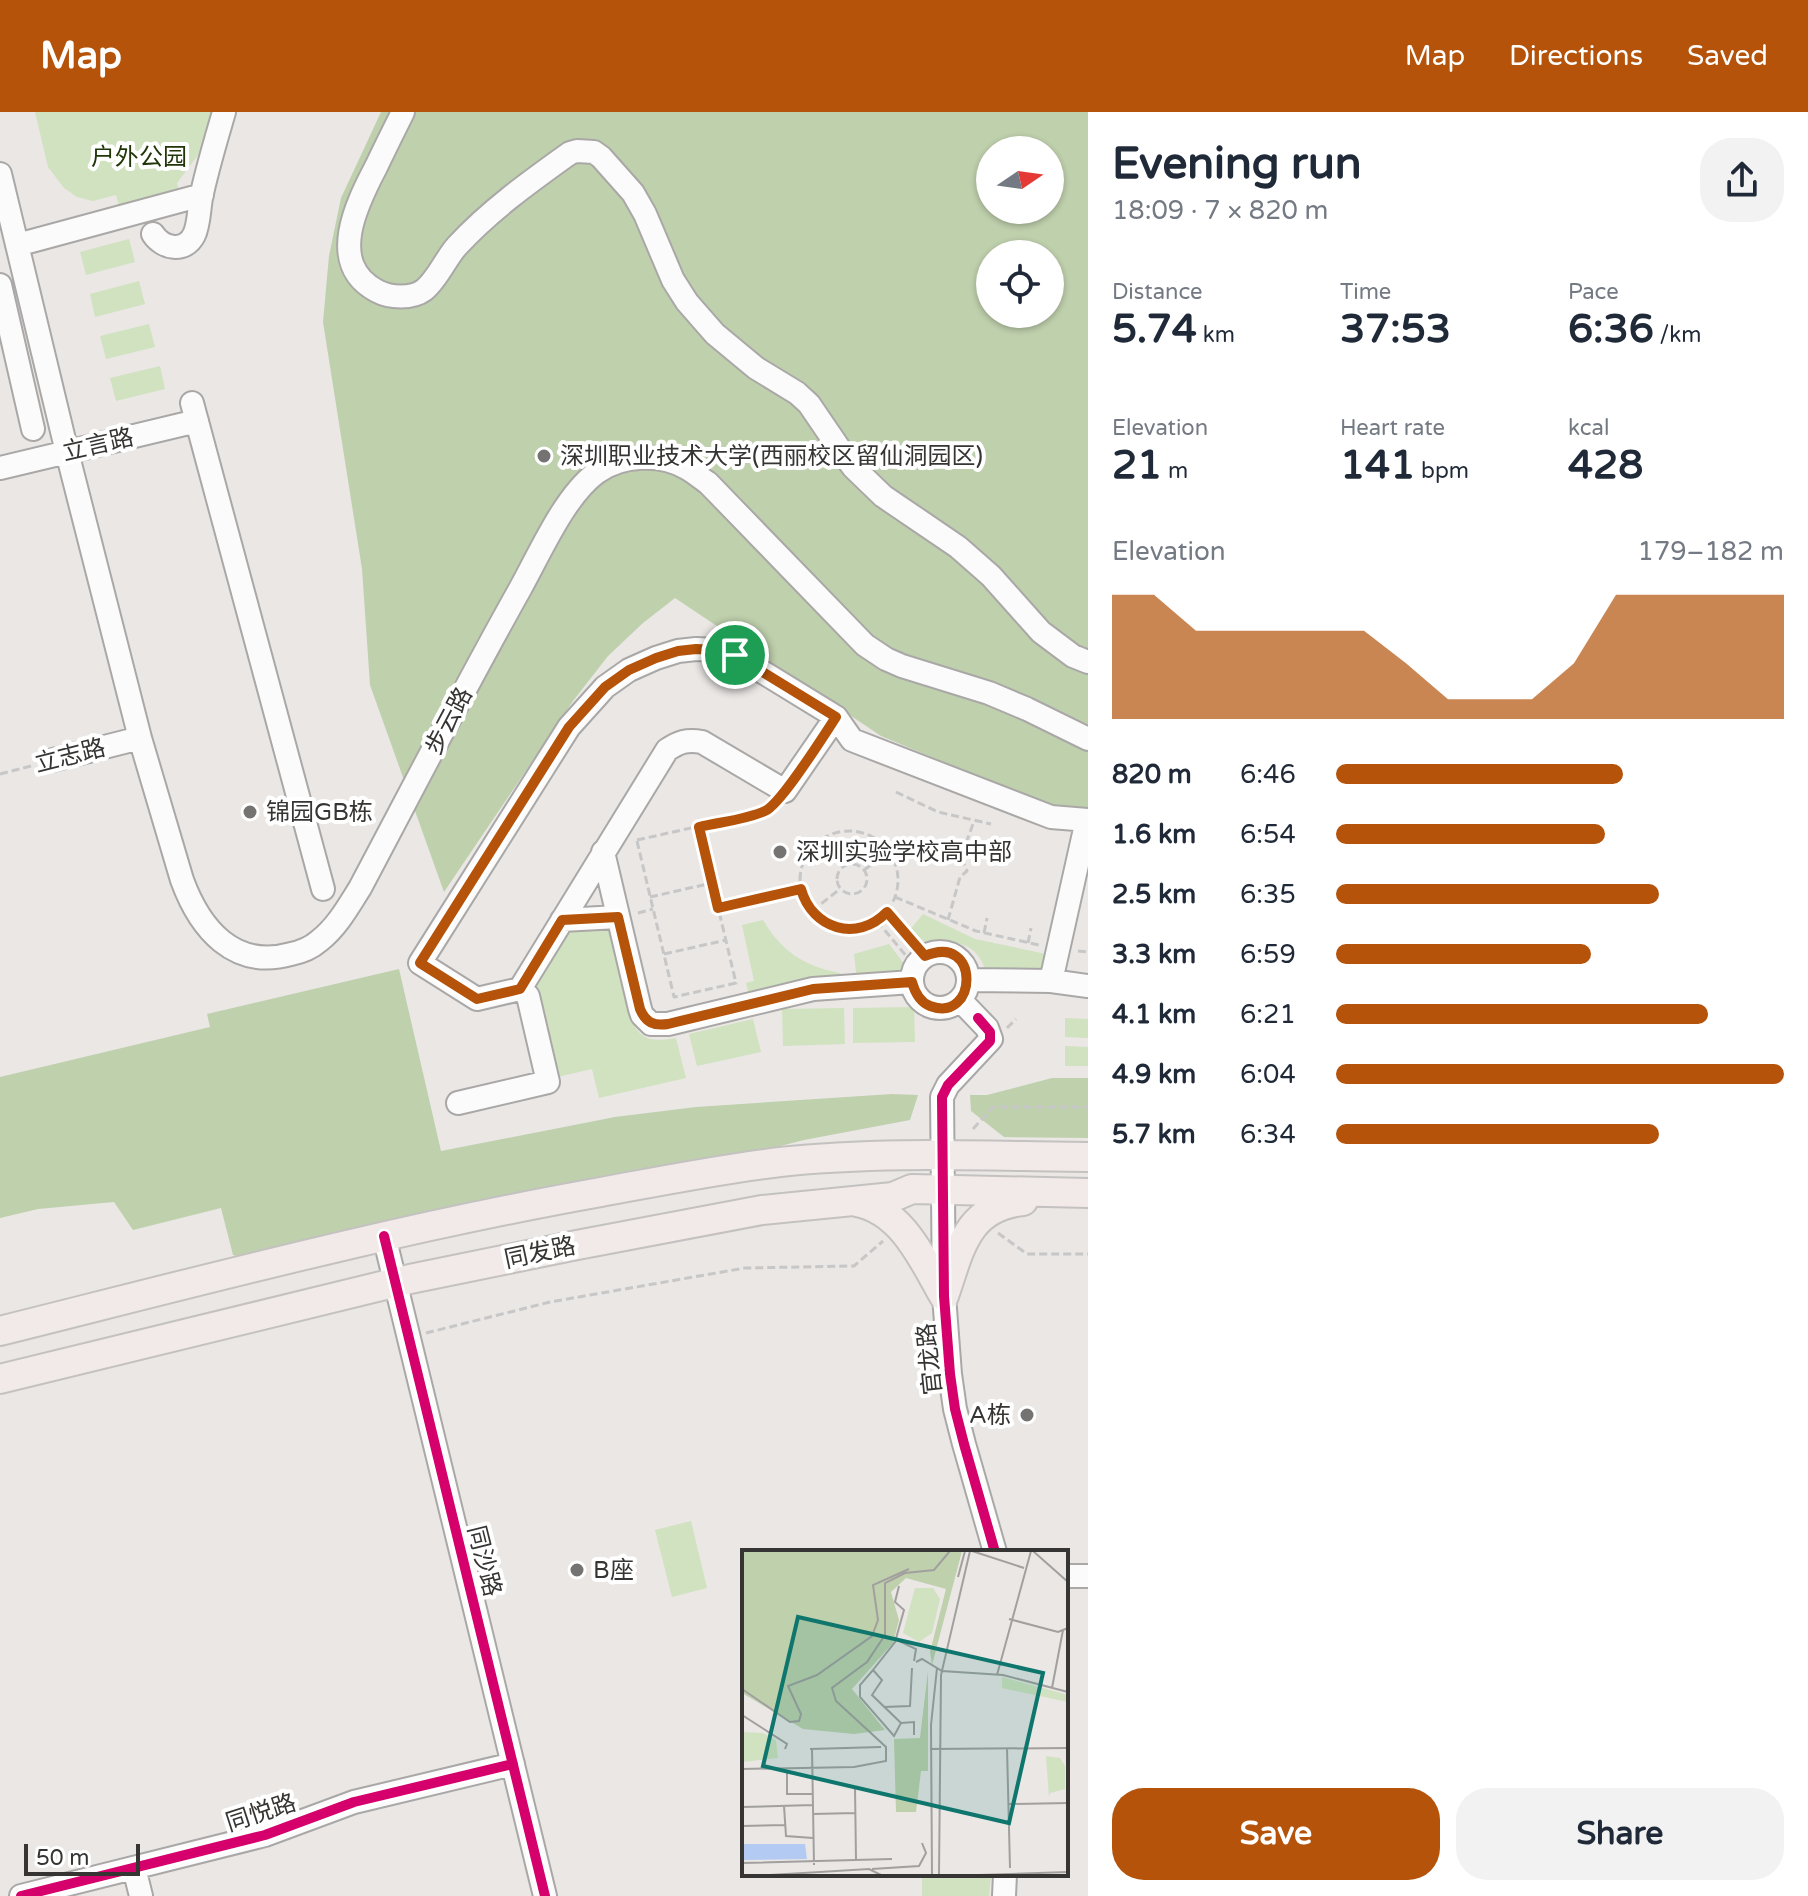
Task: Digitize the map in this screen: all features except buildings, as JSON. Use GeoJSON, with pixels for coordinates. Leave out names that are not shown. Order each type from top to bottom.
{"type":"FeatureCollection","features":[{"type":"Feature","properties":{"kind":"main road","name":"同发路"},"geometry":{"type":"LineString","coordinates":[[0,1331],[384,1236],[549,1201],[745,1167],[894,1155],[1088,1157]]}},
{"type":"Feature","properties":{"kind":"main road","name":"同发路"},"geometry":{"type":"LineString","coordinates":[[0,1379],[396,1283],[695,1221],[788,1206],[893,1197],[912,1189],[1080,1193]]}},
{"type":"Feature","properties":{"kind":"main road"},"geometry":{"type":"LineString","coordinates":[[944,1296],[965,1236],[980,1217],[999,1205],[1080,1193]]}},
{"type":"Feature","properties":{"kind":"main road"},"geometry":{"type":"LineString","coordinates":[[849,1201],[871,1206],[898,1225],[916,1247],[944,1296]]}},
{"type":"Feature","properties":{"kind":"street"},"geometry":{"type":"LineString","coordinates":[[153,234],[167,247],[179,247],[190,241],[196,231],[202,195],[224,112]]}},
{"type":"Feature","properties":{"kind":"street"},"geometry":{"type":"LineString","coordinates":[[403,112],[358,202],[351,224],[351,257],[356,271],[371,288],[382,294],[404,296],[423,290],[456,247],[487,216],[570,153],[594,152],[633,193],[673,280],[687,302],[715,334],[756,368],[809,404],[853,467],[883,496],[958,547],[991,576],[1041,632],[1073,656],[1088,662]]}},
{"type":"Feature","properties":{"kind":"street","name":"步云路"},"geometry":{"type":"LineString","coordinates":[[0,174],[140,738],[182,880],[190,903],[202,922],[230,948],[263,958],[281,957],[317,944],[332,929],[360,888],[565,508],[596,473],[630,459],[668,460],[687,468],[708,483],[865,645],[886,659],[989,693],[1088,739]]}},
{"type":"Feature","properties":{"kind":"street"},"geometry":{"type":"LineString","coordinates":[[17,245],[202,195]]}},
{"type":"Feature","properties":{"kind":"street"},"geometry":{"type":"LineString","coordinates":[[0,285],[33,429]]}},
{"type":"Feature","properties":{"kind":"street","name":"立言路"},"geometry":{"type":"LineString","coordinates":[[0,468],[67,452],[194,412],[323,889]]}},
{"type":"Feature","properties":{"kind":"street"},"geometry":{"type":"LineString","coordinates":[[836,717],[785,791],[702,742],[690,739],[667,750],[520,989],[477,999],[420,963],[569,727],[605,687],[629,670],[656,658],[687,650],[719,650],[756,666],[836,717],[852,740],[1051,817],[1087,820],[1051,981]]}},
{"type":"Feature","properties":{"kind":"street","name":"立志路"},"geometry":{"type":"LineString","coordinates":[[53,760],[140,738]]}},
{"type":"Feature","properties":{"kind":"street"},"geometry":{"type":"LineString","coordinates":[[603,852],[640,1009],[646,1020],[656,1025],[918,968],[933,953],[950,954],[963,964],[967,972],[964,990]]}},
{"type":"Feature","properties":{"kind":"street"},"geometry":{"type":"LineString","coordinates":[[562,920],[618,917]]}},
{"type":"Feature","properties":{"kind":"street"},"geometry":{"type":"LineString","coordinates":[[918,968],[914,991],[927,1005],[935,1008],[944,1008],[964,990],[1051,981],[1088,986]]}},
{"type":"Feature","properties":{"kind":"street"},"geometry":{"type":"LineString","coordinates":[[458,1103],[548,1082],[528,996],[520,989]]}},
{"type":"Feature","properties":{"kind":"street","name":"官龙路"},"geometry":{"type":"LineString","coordinates":[[964,990],[978,1018],[989,1030],[991,1039],[943,1093],[944,1296],[955,1409],[994,1550]]}},
{"type":"Feature","properties":{"kind":"street","name":"同沙路"},"geometry":{"type":"LineString","coordinates":[[384,1236],[545,1896]]}},
{"type":"Feature","properties":{"kind":"street","name":"同悦路"},"geometry":{"type":"LineString","coordinates":[[21,1896],[265,1835],[354,1802],[513,1764]]}},
{"type":"Feature","properties":{"kind":"street"},"geometry":{"type":"LineString","coordinates":[[134,1868],[141,1896]]}},
{"type":"Feature","properties":{"kind":"street"},"geometry":{"type":"LineString","coordinates":[[1004,1896],[1005,1876]]}},
{"type":"Feature","properties":{"kind":"path"},"geometry":{"type":"LineString","coordinates":[[699,827],[736,983],[674,997],[637,841],[765,811],[785,791]]}},
{"type":"Feature","properties":{"kind":"path"},"geometry":{"type":"LineString","coordinates":[[896,792],[938,812],[991,824]]}},
{"type":"Feature","properties":{"kind":"path"},"geometry":{"type":"LineString","coordinates":[[948,920],[960,877],[967,871],[961,857],[974,821]]}},
{"type":"Feature","properties":{"kind":"path"},"geometry":{"type":"LineString","coordinates":[[835,832],[859,832],[881,842],[889,852],[898,878],[895,897],[887,912],[877,921],[850,929],[835,927],[812,912],[803,898],[800,877],[807,854],[824,837],[835,832]]}},
{"type":"Feature","properties":{"kind":"path"},"geometry":{"type":"LineString","coordinates":[[864,870],[889,852]]}},
{"type":"Feature","properties":{"kind":"path"},"geometry":{"type":"LineString","coordinates":[[856,864],[864,870],[867,880],[860,892],[850,895],[840,889],[836,877],[841,868],[856,864]]}},
{"type":"Feature","properties":{"kind":"path"},"geometry":{"type":"LineString","coordinates":[[650,897],[712,883]]}},
{"type":"Feature","properties":{"kind":"path"},"geometry":{"type":"LineString","coordinates":[[718,908],[801,889]]}},
{"type":"Feature","properties":{"kind":"path"},"geometry":{"type":"LineString","coordinates":[[812,912],[840,889]]}},
{"type":"Feature","properties":{"kind":"path"},"geometry":{"type":"LineString","coordinates":[[895,897],[984,933],[1058,949],[1088,952]]}},
{"type":"Feature","properties":{"kind":"path"},"geometry":{"type":"LineString","coordinates":[[749,901],[751,910]]}},
{"type":"Feature","properties":{"kind":"path"},"geometry":{"type":"LineString","coordinates":[[887,912],[918,968]]}},
{"type":"Feature","properties":{"kind":"path"},"geometry":{"type":"LineString","coordinates":[[984,933],[987,918]]}},
{"type":"Feature","properties":{"kind":"path"},"geometry":{"type":"LineString","coordinates":[[877,921],[918,968]]}},
{"type":"Feature","properties":{"kind":"path"},"geometry":{"type":"LineString","coordinates":[[1028,943],[1031,928]]}},
{"type":"Feature","properties":{"kind":"path"},"geometry":{"type":"LineString","coordinates":[[664,954],[726,940]]}},
{"type":"Feature","properties":{"kind":"path"},"geometry":{"type":"LineString","coordinates":[[706,990],[708,997]]}},
{"type":"Feature","properties":{"kind":"path"},"geometry":{"type":"LineString","coordinates":[[973,1129],[993,1107],[1088,1107]]}},
{"type":"Feature","properties":{"kind":"path"},"geometry":{"type":"LineString","coordinates":[[988,1227],[1027,1254],[1088,1254]]}},
{"type":"Feature","properties":{"kind":"path"},"geometry":{"type":"LineString","coordinates":[[426,1333],[550,1302],[745,1268],[854,1266],[883,1240]]}},
{"type":"Feature","properties":{"kind":"green space","name":"户外公园"},"geometry":{"type":"Polygon","coordinates":[[[35,112],[212,112],[198,155],[177,183],[182,202],[122,217],[116,195],[93,201],[77,197],[64,188],[48,167],[35,112]]]}},
{"type":"Feature","properties":{"kind":"green space"},"geometry":{"type":"Polygon","coordinates":[[[381,112],[1088,112],[1088,811],[1061,811],[881,736],[675,598],[608,656],[573,701],[444,892],[370,685],[362,569],[323,322],[329,256],[341,198],[381,112]]]}},
{"type":"Feature","properties":{"kind":"green space"},"geometry":{"type":"Polygon","coordinates":[[[129,239],[135,262],[86,275],[80,252],[129,239]]]}},
{"type":"Feature","properties":{"kind":"green space"},"geometry":{"type":"Polygon","coordinates":[[[139,281],[145,304],[95,317],[90,294],[139,281]]]}},
{"type":"Feature","properties":{"kind":"green space"},"geometry":{"type":"Polygon","coordinates":[[[149,324],[155,347],[106,359],[100,336],[149,324]]]}},
{"type":"Feature","properties":{"kind":"green space"},"geometry":{"type":"Polygon","coordinates":[[[160,366],[165,389],[116,401],[110,378],[160,366]]]}},
{"type":"Feature","properties":{"kind":"green space"},"geometry":{"type":"Polygon","coordinates":[[[923,914],[975,939],[1051,955],[1047,971],[985,969],[976,953],[963,945],[955,943],[929,948],[909,931],[923,914]]]}},
{"type":"Feature","properties":{"kind":"green space"},"geometry":{"type":"Polygon","coordinates":[[[763,920],[786,949],[805,962],[840,973],[838,980],[749,996],[746,983],[754,981],[742,925],[763,920]]]}},
{"type":"Feature","properties":{"kind":"green space"},"geometry":{"type":"Polygon","coordinates":[[[604,925],[610,929],[632,1021],[640,1033],[650,1039],[676,1038],[686,1078],[599,1098],[592,1069],[553,1078],[531,986],[563,933],[574,926],[604,925]]]}},
{"type":"Feature","properties":{"kind":"green space"},"geometry":{"type":"Polygon","coordinates":[[[889,944],[905,965],[899,977],[857,981],[854,954],[889,944]]]}},
{"type":"Feature","properties":{"kind":"green space"},"geometry":{"type":"Polygon","coordinates":[[[399,969],[441,1151],[615,1117],[696,1107],[892,1094],[918,1095],[910,1120],[248,1259],[233,1255],[221,1208],[133,1230],[114,1202],[38,1209],[0,1218],[0,1077],[210,1027],[207,1014],[399,969]]]}},
{"type":"Feature","properties":{"kind":"green space"},"geometry":{"type":"Polygon","coordinates":[[[914,1007],[915,1042],[853,1043],[853,1008],[914,1007]]]}},
{"type":"Feature","properties":{"kind":"green space"},"geometry":{"type":"Polygon","coordinates":[[[844,1008],[845,1044],[783,1046],[782,1009],[844,1008]]]}},
{"type":"Feature","properties":{"kind":"green space"},"geometry":{"type":"Polygon","coordinates":[[[1065,1018],[1088,1019],[1088,1038],[1065,1037],[1065,1018]]]}},
{"type":"Feature","properties":{"kind":"green space"},"geometry":{"type":"Polygon","coordinates":[[[753,1019],[761,1052],[697,1066],[689,1034],[753,1019]]]}},
{"type":"Feature","properties":{"kind":"green space"},"geometry":{"type":"Polygon","coordinates":[[[1065,1046],[1088,1047],[1088,1066],[1065,1066],[1065,1046]]]}},
{"type":"Feature","properties":{"kind":"green space"},"geometry":{"type":"Polygon","coordinates":[[[1052,1078],[1088,1078],[1088,1138],[1004,1137],[971,1111],[970,1095],[987,1095],[1052,1078]]]}},
{"type":"Feature","properties":{"kind":"green space"},"geometry":{"type":"Polygon","coordinates":[[[691,1521],[707,1588],[672,1597],[655,1530],[691,1521]]]}},
{"type":"Feature","properties":{"kind":"green space"},"geometry":{"type":"Polygon","coordinates":[[[922,1876],[991,1876],[989,1896],[922,1896],[922,1876]]]}},
{"type":"Feature","properties":{"kind":"cycle path"},"geometry":{"type":"LineString","coordinates":[[978,1018],[990,1032],[990,1041],[948,1085],[942,1097],[944,1296],[955,1409],[994,1550]]}},
{"type":"Feature","properties":{"kind":"cycle path"},"geometry":{"type":"LineString","coordinates":[[384,1236],[545,1896]]}},
{"type":"Feature","properties":{"kind":"cycle path"},"geometry":{"type":"LineString","coordinates":[[21,1896],[265,1835],[354,1802],[513,1764]]}},
{"type":"Feature","properties":{"kind":"place","name":"深圳职业技术大学(西丽校区留仙洞园区)"},"geometry":{"type":"Point","coordinates":[544,456]}},
{"type":"Feature","properties":{"kind":"place","name":"锦园GB栋"},"geometry":{"type":"Point","coordinates":[250,812]}},
{"type":"Feature","properties":{"kind":"place","name":"深圳实验学校高中部"},"geometry":{"type":"Point","coordinates":[780,852]}},
{"type":"Feature","properties":{"kind":"place","name":"A栋"},"geometry":{"type":"Point","coordinates":[1027,1415]}},
{"type":"Feature","properties":{"kind":"place","name":"B座"},"geometry":{"type":"Point","coordinates":[577,1570]}},
{"type":"Feature","properties":{"kind":"route"},"geometry":{"type":"LineString","coordinates":[[719,650],[735,655],[836,717],[771,807],[699,827],[718,908],[801,889],[812,912],[835,927],[864,927],[887,912],[925,956],[942,952],[963,964],[968,980],[960,1000],[944,1008],[927,1005],[914,991],[912,982],[813,989],[668,1024],[651,1024],[640,1009],[618,917],[562,920],[520,989],[477,999],[420,963],[569,727],[605,687],[629,670],[678,651],[719,650]]}}]}
